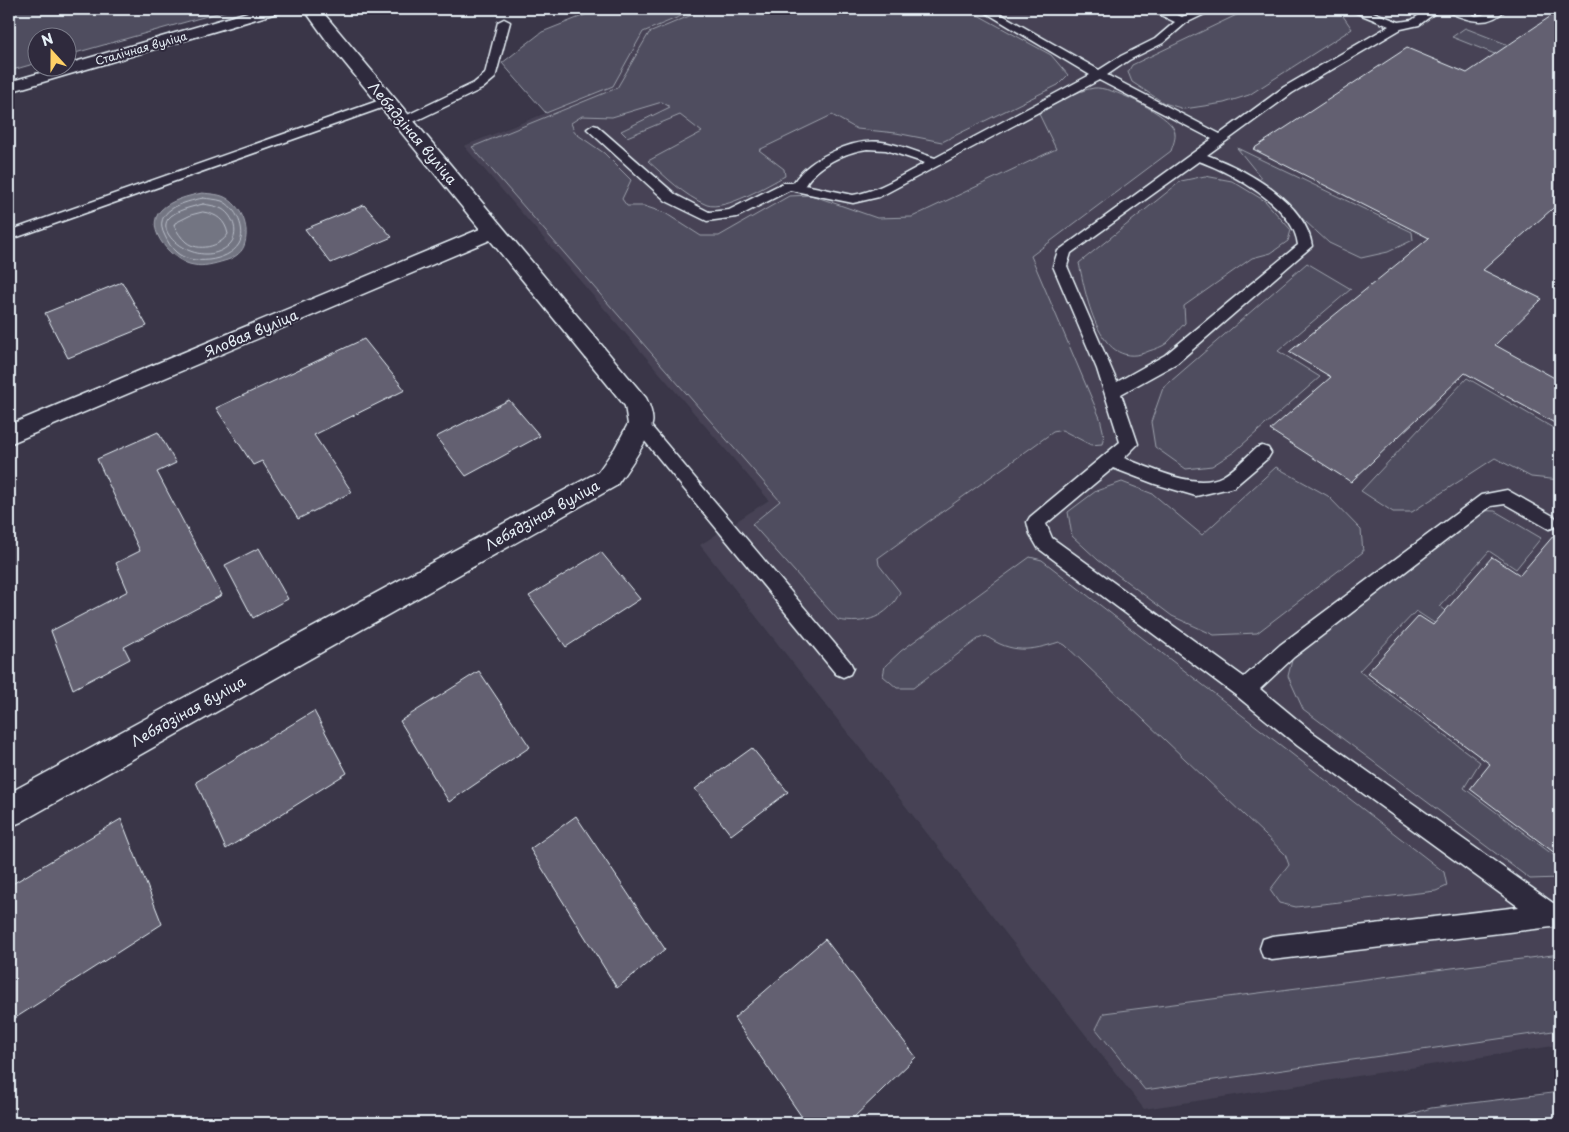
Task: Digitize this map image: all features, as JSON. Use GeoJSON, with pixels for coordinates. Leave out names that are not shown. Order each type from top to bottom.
{"type":"FeatureCollection","features":[{"type":"Feature","properties":{"kind":"street","name":"Сталічная вуліца"},"geometry":{"type":"LineString","coordinates":[[9,87],[274,9]]}},
{"type":"Feature","properties":{"kind":"street","name":"Лебядзіная вуліца"},"geometry":{"type":"LineString","coordinates":[[9,811],[607,478],[625,454],[640,424],[637,404],[386,102],[312,9]]}},
{"type":"Feature","properties":{"kind":"street","name":"Яловая вуліца"},"geometry":{"type":"LineString","coordinates":[[9,436],[493,231]]}},
{"type":"Feature","properties":{"kind":"lane"},"geometry":{"type":"LineString","coordinates":[[985,9],[1099,75],[1221,139]]}},
{"type":"Feature","properties":{"kind":"lane"},"geometry":{"type":"LineString","coordinates":[[1156,9],[1182,21]]}},
{"type":"Feature","properties":{"kind":"lane"},"geometry":{"type":"LineString","coordinates":[[593,128],[671,198],[707,217],[732,214],[788,186],[798,186],[853,199],[863,198],[876,194],[1099,75],[1125,58],[1159,41],[1182,21],[1207,9]]}},
{"type":"Feature","properties":{"kind":"lane"},"geometry":{"type":"LineString","coordinates":[[1356,9],[1398,26]]}},
{"type":"Feature","properties":{"kind":"lane"},"geometry":{"type":"LineString","coordinates":[[1435,9],[1415,23],[1398,26],[1288,90],[1065,251],[1060,266],[1105,369],[1129,444],[1036,522],[1039,534],[1046,543],[1245,690],[1305,739],[1555,914]]}},
{"type":"Feature","properties":{"kind":"lane"},"geometry":{"type":"LineString","coordinates":[[1450,9],[1480,20],[1486,19],[1501,9]]}},
{"type":"Feature","properties":{"kind":"lane"},"geometry":{"type":"LineString","coordinates":[[403,122],[478,86],[491,75],[504,22]]}},
{"type":"Feature","properties":{"kind":"lane"},"geometry":{"type":"LineString","coordinates":[[9,236],[386,102]]}},
{"type":"Feature","properties":{"kind":"lane"},"geometry":{"type":"LineString","coordinates":[[798,186],[806,173],[816,164],[856,146],[885,146],[935,162]]}},
{"type":"Feature","properties":{"kind":"lane"},"geometry":{"type":"LineString","coordinates":[[1112,392],[1171,359],[1305,246],[1303,232],[1288,214],[1264,191],[1237,172],[1198,156]]}},
{"type":"Feature","properties":{"kind":"lane"},"geometry":{"type":"LineString","coordinates":[[640,424],[843,668]]}},
{"type":"Feature","properties":{"kind":"lane"},"geometry":{"type":"LineString","coordinates":[[1109,459],[1161,479],[1196,489],[1228,482],[1262,453]]}},
{"type":"Feature","properties":{"kind":"lane"},"geometry":{"type":"LineString","coordinates":[[1245,690],[1287,651],[1487,500],[1507,497],[1549,522]]}},
{"type":"Feature","properties":{"kind":"lane"},"geometry":{"type":"LineString","coordinates":[[1272,948],[1555,914]]}},
{"type":"Feature","properties":{"kind":"shaded area"},"geometry":{"type":"Polygon","coordinates":[[[9,9],[232,9],[78,52],[78,28],[28,28],[28,66],[9,71],[9,9]]]}},
{"type":"Feature","properties":{"kind":"shaded area"},"geometry":{"type":"Polygon","coordinates":[[[600,9],[698,9],[643,32],[613,86],[546,113],[502,63],[542,32],[600,9]]]}},
{"type":"Feature","properties":{"kind":"shaded area"},"geometry":{"type":"Polygon","coordinates":[[[698,9],[1560,9],[1560,1045],[1144,1109],[700,545],[769,500],[464,146],[613,86],[643,32],[698,9]]]}},
{"type":"Feature","properties":{"kind":"shaded area"},"geometry":{"type":"Polygon","coordinates":[[[706,9],[967,9],[1051,55],[1068,75],[1058,85],[942,142],[896,133],[857,129],[832,115],[759,150],[784,169],[785,176],[735,201],[715,206],[707,205],[690,196],[648,161],[702,132],[680,115],[627,137],[621,131],[670,107],[662,102],[612,117],[582,116],[571,123],[575,133],[604,153],[631,180],[622,199],[627,206],[644,206],[665,213],[701,236],[719,236],[789,196],[811,195],[877,218],[912,217],[1056,149],[1039,114],[1065,98],[1087,89],[1102,88],[1124,95],[1158,114],[1172,126],[1175,132],[1171,151],[1031,256],[1100,418],[1104,435],[1102,444],[1091,445],[1062,430],[1053,432],[878,558],[879,565],[900,592],[889,608],[874,618],[857,621],[838,620],[752,524],[780,501],[472,147],[617,88],[649,33],[706,9]]]}},
{"type":"Feature","properties":{"kind":"shaded area"},"geometry":{"type":"Polygon","coordinates":[[[1249,9],[1331,9],[1341,13],[1352,29],[1249,95],[1224,103],[1184,109],[1164,103],[1132,82],[1128,72],[1132,65],[1249,9]]]}},
{"type":"Feature","properties":{"kind":"shaded area"},"geometry":{"type":"Polygon","coordinates":[[[1465,28],[1560,65],[1560,80],[1452,37],[1465,28]]]}},
{"type":"Feature","properties":{"kind":"shaded area"},"geometry":{"type":"Polygon","coordinates":[[[1237,148],[1412,232],[1413,240],[1388,252],[1361,258],[1329,243],[1271,190],[1237,148]]]}},
{"type":"Feature","properties":{"kind":"shaded area"},"geometry":{"type":"Polygon","coordinates":[[[1205,176],[1232,181],[1265,201],[1291,230],[1288,241],[1271,253],[1252,258],[1184,306],[1185,323],[1165,344],[1158,348],[1132,355],[1118,352],[1107,342],[1098,328],[1091,312],[1079,263],[1181,181],[1205,176]]]}},
{"type":"Feature","properties":{"kind":"shaded area"},"geometry":{"type":"Polygon","coordinates":[[[1307,263],[1351,289],[1278,351],[1320,377],[1234,452],[1212,466],[1186,469],[1155,447],[1151,422],[1163,388],[1307,263]]]}},
{"type":"Feature","properties":{"kind":"shaded area"},"geometry":{"type":"Polygon","coordinates":[[[1467,378],[1560,432],[1560,480],[1531,477],[1495,458],[1412,512],[1393,512],[1361,491],[1467,378]]]}},
{"type":"Feature","properties":{"kind":"shaded area"},"geometry":{"type":"Polygon","coordinates":[[[1276,467],[1328,496],[1361,530],[1363,552],[1257,633],[1214,635],[1172,616],[1098,560],[1072,536],[1068,512],[1096,491],[1122,482],[1153,494],[1202,535],[1276,467]]]}},
{"type":"Feature","properties":{"kind":"shaded area"},"geometry":{"type":"Polygon","coordinates":[[[1470,510],[1495,511],[1541,538],[1516,569],[1489,551],[1440,606],[1461,623],[1451,634],[1416,611],[1359,671],[1480,762],[1464,788],[1560,860],[1560,878],[1530,879],[1303,709],[1288,676],[1294,652],[1470,510]]]}},
{"type":"Feature","properties":{"kind":"shaded area"},"geometry":{"type":"Polygon","coordinates":[[[1030,557],[1042,560],[1444,872],[1447,886],[1436,891],[1296,907],[1279,903],[1270,890],[1289,865],[1285,854],[1065,645],[1059,642],[1022,649],[1004,646],[986,636],[978,639],[913,688],[897,688],[883,676],[885,666],[901,651],[1030,557]]]}},
{"type":"Feature","properties":{"kind":"shaded area"},"geometry":{"type":"Polygon","coordinates":[[[1560,954],[1560,1030],[1145,1090],[1096,1029],[1104,1013],[1560,954]]]}},
{"type":"Feature","properties":{"kind":"shaded area"},"geometry":{"type":"Polygon","coordinates":[[[1560,1092],[1560,1123],[1383,1123],[1431,1108],[1560,1092]]]}},
{"type":"Feature","properties":{"kind":"water"},"geometry":{"type":"Polygon","coordinates":[[[202,193],[222,196],[238,208],[246,226],[246,240],[241,251],[236,256],[216,263],[197,266],[186,263],[170,252],[163,244],[155,226],[156,218],[165,207],[180,199],[202,193]]]}},
{"type":"Feature","properties":{"kind":"building"},"geometry":{"type":"Polygon","coordinates":[[[1560,10],[1560,202],[1483,270],[1542,299],[1495,345],[1560,381],[1560,426],[1465,373],[1351,482],[1270,430],[1331,377],[1289,352],[1429,238],[1253,149],[1407,48],[1467,73],[1560,10]]]}},
{"type":"Feature","properties":{"kind":"building"},"geometry":{"type":"Polygon","coordinates":[[[364,205],[392,237],[331,263],[305,229],[364,205]]]}},
{"type":"Feature","properties":{"kind":"building"},"geometry":{"type":"Polygon","coordinates":[[[122,282],[147,326],[68,358],[45,313],[122,282]]]}},
{"type":"Feature","properties":{"kind":"building"},"geometry":{"type":"Polygon","coordinates":[[[364,339],[405,390],[314,435],[352,492],[298,519],[262,461],[253,465],[216,408],[364,339]]]}},
{"type":"Feature","properties":{"kind":"building"},"geometry":{"type":"Polygon","coordinates":[[[509,400],[540,436],[466,476],[436,437],[509,400]]]}},
{"type":"Feature","properties":{"kind":"building"},"geometry":{"type":"Polygon","coordinates":[[[158,432],[176,463],[157,472],[222,595],[124,647],[130,659],[73,689],[51,631],[128,591],[116,563],[140,551],[97,459],[158,432]]]}},
{"type":"Feature","properties":{"kind":"building"},"geometry":{"type":"Polygon","coordinates":[[[1560,528],[1560,857],[1470,789],[1490,764],[1367,673],[1419,616],[1433,625],[1492,557],[1520,575],[1560,528]]]}},
{"type":"Feature","properties":{"kind":"building"},"geometry":{"type":"Polygon","coordinates":[[[259,548],[288,599],[253,618],[225,565],[259,548]]]}},
{"type":"Feature","properties":{"kind":"building"},"geometry":{"type":"Polygon","coordinates":[[[601,552],[640,599],[566,647],[529,596],[601,552]]]}},
{"type":"Feature","properties":{"kind":"building"},"geometry":{"type":"Polygon","coordinates":[[[479,671],[530,747],[449,802],[400,721],[479,671]]]}},
{"type":"Feature","properties":{"kind":"building"},"geometry":{"type":"Polygon","coordinates":[[[314,711],[347,773],[226,849],[196,782],[314,711]]]}},
{"type":"Feature","properties":{"kind":"building"},"geometry":{"type":"Polygon","coordinates":[[[752,748],[788,792],[731,835],[695,789],[752,748]]]}},
{"type":"Feature","properties":{"kind":"building"},"geometry":{"type":"Polygon","coordinates":[[[576,816],[665,949],[617,988],[530,849],[576,816]]]}},
{"type":"Feature","properties":{"kind":"building"},"geometry":{"type":"Polygon","coordinates":[[[121,819],[162,924],[9,1022],[9,886],[121,819]]]}},
{"type":"Feature","properties":{"kind":"building"},"geometry":{"type":"Polygon","coordinates":[[[825,939],[916,1057],[848,1123],[806,1123],[734,1018],[825,939]]]}}]}
